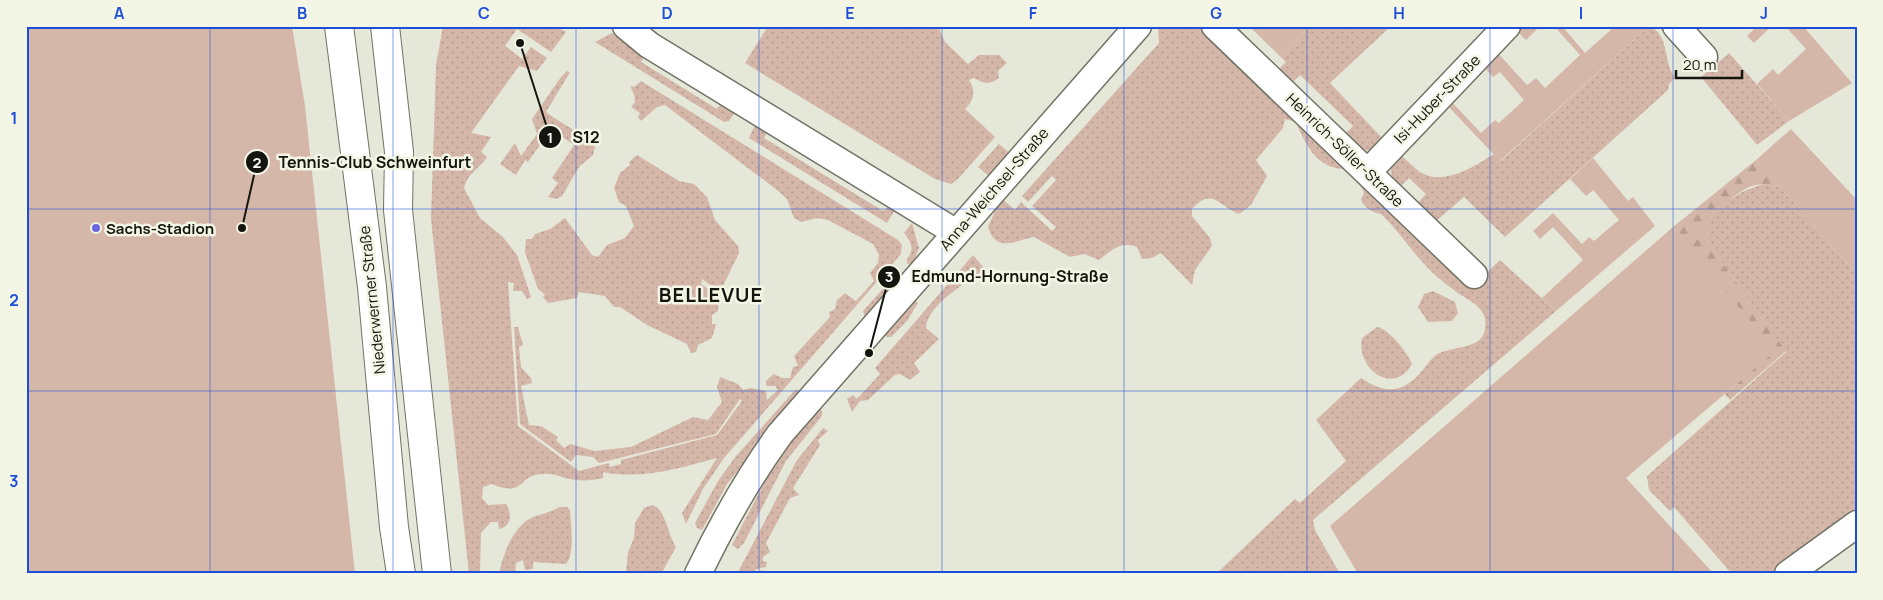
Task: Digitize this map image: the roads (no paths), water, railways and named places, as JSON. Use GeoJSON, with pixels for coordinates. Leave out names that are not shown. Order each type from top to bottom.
{"type":"FeatureCollection","features":[{"type":"Feature","properties":{"kind":"main road","name":"Niederwerrner Straße"},"geometry":{"type":"LineString","coordinates":[[339,26],[372,287],[393,518],[401,574]]}},
{"type":"Feature","properties":{"kind":"main road"},"geometry":{"type":"LineString","coordinates":[[389,32],[399,152],[398,210],[437,574]]}},
{"type":"Feature","properties":{"kind":"street"},"geometry":{"type":"LineString","coordinates":[[626,26],[636,37],[656,50],[956,232]]}},
{"type":"Feature","properties":{"kind":"street","name":"Anna-Weichsel-Straße"},"geometry":{"type":"LineString","coordinates":[[698,574],[727,514],[751,474],[780,434],[1138,26]]}},
{"type":"Feature","properties":{"kind":"street","name":"Heinrich-Söller-Straße"},"geometry":{"type":"LineString","coordinates":[[1215,26],[1474,275]]}},
{"type":"Feature","properties":{"kind":"street","name":"Isi-Huber-Straße"},"geometry":{"type":"LineString","coordinates":[[1368,172],[1507,26]]}},
{"type":"Feature","properties":{"kind":"street"},"geometry":{"type":"LineString","coordinates":[[1676,26],[1704,57]]}},
{"type":"Feature","properties":{"kind":"street"},"geometry":{"type":"LineString","coordinates":[[1788,574],[1857,524]]}},
{"type":"Feature","properties":{"kind":"place","name":"S12"},"geometry":{"type":"Point","coordinates":[520,43]}},
{"type":"Feature","properties":{"kind":"place","name":"Sachs-Stadion"},"geometry":{"type":"Point","coordinates":[96,228]}},
{"type":"Feature","properties":{"kind":"place","name":"Tennis-Club Schweinfurt"},"geometry":{"type":"Point","coordinates":[242,228]}},
{"type":"Feature","properties":{"kind":"place","name":"Edmund-Hornung-Straße"},"geometry":{"type":"Point","coordinates":[869,353]}},
{"type":"Feature","properties":{"kind":"district","name":"BELLEVUE"},"geometry":{"type":"Point","coordinates":[711,294]}}]}
